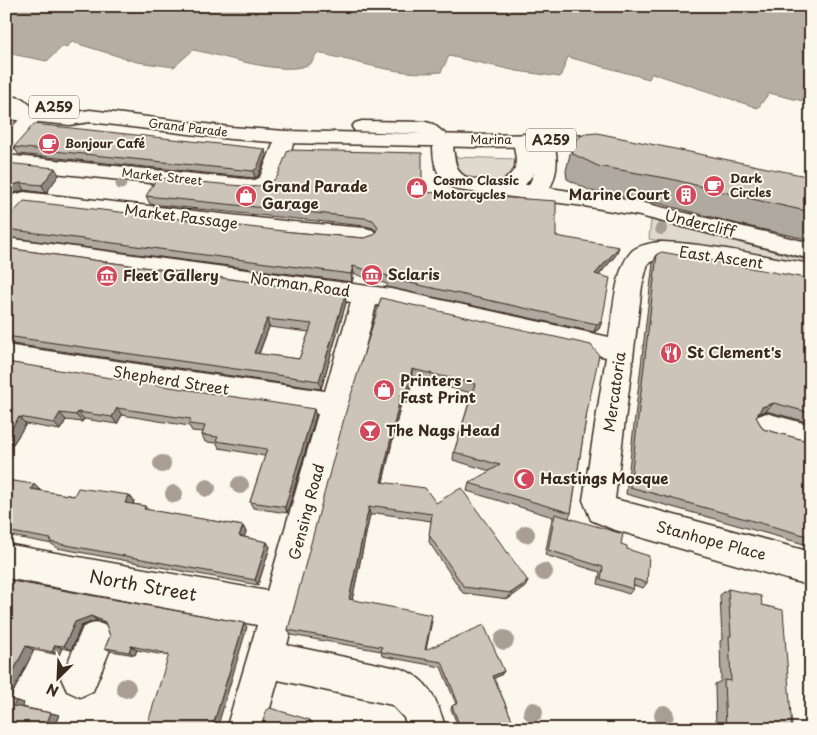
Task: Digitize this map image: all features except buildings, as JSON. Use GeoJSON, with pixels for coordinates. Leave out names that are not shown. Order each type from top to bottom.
{"type":"FeatureCollection","features":[{"type":"Feature","properties":{"kind":"main road"},"geometry":{"type":"LineString","coordinates":[[6,146],[33,116],[10,106]]}},
{"type":"Feature","properties":{"kind":"main road","name":"Grand Parade"},"geometry":{"type":"LineString","coordinates":[[10,106],[79,110],[90,116]]}},
{"type":"Feature","properties":{"kind":"main road","name":"Grand Parade"},"geometry":{"type":"LineString","coordinates":[[33,116],[70,119],[90,116],[230,133],[286,137]]}},
{"type":"Feature","properties":{"kind":"main road"},"geometry":{"type":"LineString","coordinates":[[362,127],[426,128],[439,140]]}},
{"type":"Feature","properties":{"kind":"main road","name":"Marina"},"geometry":{"type":"LineString","coordinates":[[286,137],[583,140],[628,148]]}},
{"type":"Feature","properties":{"kind":"main road","name":"Market Street"},"geometry":{"type":"LineString","coordinates":[[6,161],[256,187],[263,185],[268,180],[286,137]]}},
{"type":"Feature","properties":{"kind":"main road","name":"Undercliff"},"geometry":{"type":"LineString","coordinates":[[439,140],[447,172],[456,182],[476,188],[584,198],[640,209],[811,251]]}},
{"type":"Feature","properties":{"kind":"main road"},"geometry":{"type":"LineString","coordinates":[[514,183],[525,173],[532,140]]}},
{"type":"Feature","properties":{"kind":"main road"},"geometry":{"type":"LineString","coordinates":[[532,140],[546,160],[545,177],[535,194]]}},
{"type":"Feature","properties":{"kind":"main road","name":"Market Passage"},"geometry":{"type":"LineString","coordinates":[[6,218],[24,199],[294,230],[365,236]]}},
{"type":"Feature","properties":{"kind":"main road","name":"Norman Road"},"geometry":{"type":"LineString","coordinates":[[6,246],[366,294],[419,304],[620,350]]}},
{"type":"Feature","properties":{"kind":"main road","name":"East Ascent"},"geometry":{"type":"LineString","coordinates":[[636,264],[640,256],[647,252],[661,250],[719,257],[811,273]]}},
{"type":"Feature","properties":{"kind":"main road","name":"Mercatoria"},"geometry":{"type":"LineString","coordinates":[[612,514],[602,509],[599,500],[630,286],[636,264]]}},
{"type":"Feature","properties":{"kind":"main road","name":"Gensing Road"},"geometry":{"type":"LineString","coordinates":[[245,729],[366,294]]}},
{"type":"Feature","properties":{"kind":"main road","name":"Shepherd Street"},"geometry":{"type":"LineString","coordinates":[[6,356],[336,405]]}},
{"type":"Feature","properties":{"kind":"main road"},"geometry":{"type":"LineString","coordinates":[[766,426],[811,438]]}},
{"type":"Feature","properties":{"kind":"main road","name":"Stanhope Place"},"geometry":{"type":"LineString","coordinates":[[612,514],[811,568]]}},
{"type":"Feature","properties":{"kind":"main road","name":"North Street"},"geometry":{"type":"LineString","coordinates":[[6,561],[116,592],[279,611]]}},
{"type":"Feature","properties":{"kind":"main road"},"geometry":{"type":"LineString","coordinates":[[80,678],[96,640]]}},
{"type":"Feature","properties":{"kind":"main road"},"geometry":{"type":"LineString","coordinates":[[266,659],[402,688],[420,708],[428,729]]}},
{"type":"Feature","properties":{"kind":"shaded area"},"geometry":{"type":"Polygon","coordinates":[[[6,6],[811,6],[811,103],[769,93],[758,108],[652,73],[649,79],[568,57],[560,77],[517,71],[449,56],[441,72],[425,73],[394,70],[317,53],[311,63],[300,67],[270,67],[193,50],[174,67],[137,62],[72,42],[67,47],[63,46],[47,61],[6,53],[6,6]]]}},
{"type":"Feature","properties":{"kind":"shaded area"},"geometry":{"type":"Polygon","coordinates":[[[454,157],[517,159],[520,187],[468,180],[456,169],[454,157]]]}},
{"type":"Feature","properties":{"kind":"shaded area"},"geometry":{"type":"Polygon","coordinates":[[[651,220],[811,261],[811,267],[649,239],[651,220]]]}},
{"type":"Feature","properties":{"kind":"place","name":"Bonjour Café"},"geometry":{"type":"Point","coordinates":[49,144]}},
{"type":"Feature","properties":{"kind":"place","name":"Dark Circles"},"geometry":{"type":"Point","coordinates":[714,186]}},
{"type":"Feature","properties":{"kind":"place","name":"Cosmo Classic Motorcycles"},"geometry":{"type":"Point","coordinates":[417,188]}},
{"type":"Feature","properties":{"kind":"place","name":"Marine Court"},"geometry":{"type":"Point","coordinates":[686,195]}},
{"type":"Feature","properties":{"kind":"place","name":"Grand Parade Garage"},"geometry":{"type":"Point","coordinates":[246,196]}},
{"type":"Feature","properties":{"kind":"place","name":"Sclaris"},"geometry":{"type":"Point","coordinates":[372,275]}},
{"type":"Feature","properties":{"kind":"place","name":"Fleet Gallery"},"geometry":{"type":"Point","coordinates":[107,276]}},
{"type":"Feature","properties":{"kind":"place","name":"St Clement's"},"geometry":{"type":"Point","coordinates":[671,353]}},
{"type":"Feature","properties":{"kind":"place","name":"Printers - Fast Print"},"geometry":{"type":"Point","coordinates":[384,390]}},
{"type":"Feature","properties":{"kind":"place","name":"The Nags Head"},"geometry":{"type":"Point","coordinates":[370,431]}},
{"type":"Feature","properties":{"kind":"place","name":"Hastings Mosque"},"geometry":{"type":"Point","coordinates":[524,479]}}]}
